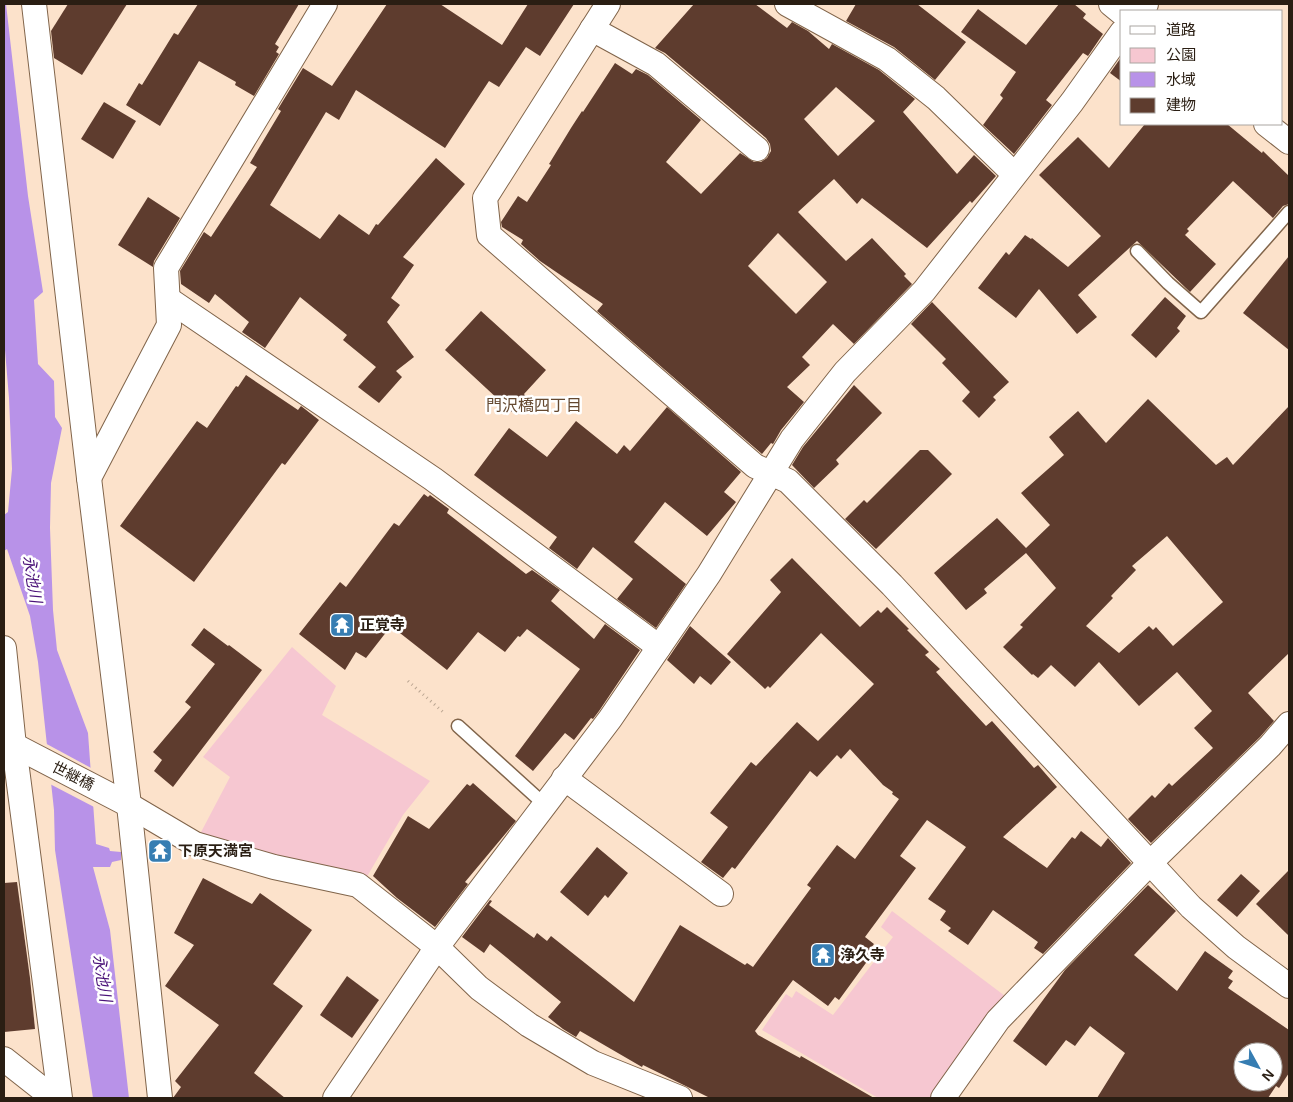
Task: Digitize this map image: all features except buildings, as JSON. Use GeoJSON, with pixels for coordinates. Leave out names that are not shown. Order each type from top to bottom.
{"type":"FeatureCollection","features":[{"type":"Feature","properties":{"kind":"street"},"geometry":{"type":"LineString","coordinates":[[34,4],[89,478],[124,802],[160,1098]]}},
{"type":"Feature","properties":{"kind":"street"},"geometry":{"type":"LineString","coordinates":[[89,478],[169,325],[166,268],[325,4]]}},
{"type":"Feature","properties":{"kind":"street"},"geometry":{"type":"LineString","coordinates":[[608,4],[485,198],[489,235],[748,460],[771,475],[788,481],[892,585],[1191,907],[1236,947],[1289,986]]}},
{"type":"Feature","properties":{"kind":"street"},"geometry":{"type":"LineString","coordinates":[[787,4],[888,60],[936,98],[1014,174]]}},
{"type":"Feature","properties":{"kind":"street"},"geometry":{"type":"LineString","coordinates":[[592,29],[656,64],[757,149]]}},
{"type":"Feature","properties":{"kind":"street"},"geometry":{"type":"LineString","coordinates":[[335,1098],[437,947],[610,719],[708,574],[792,439],[839,380],[924,290],[1072,102],[1120,35]]}},
{"type":"Feature","properties":{"kind":"street"},"geometry":{"type":"LineString","coordinates":[[1267,125],[1289,142]]}},
{"type":"Feature","properties":{"kind":"street"},"geometry":{"type":"LineString","coordinates":[[168,299],[433,479],[658,647]]}},
{"type":"Feature","properties":{"kind":"street"},"geometry":{"type":"LineString","coordinates":[[4,648],[60,1095],[42,1089],[4,1059]]}},
{"type":"Feature","properties":{"kind":"street"},"geometry":{"type":"LineString","coordinates":[[943,1098],[998,1020],[1150,864],[1270,746],[1289,724]]}},
{"type":"Feature","properties":{"kind":"street","name":"世継橋"},"geometry":{"type":"LineString","coordinates":[[15,746],[124,802],[195,844],[274,867],[358,884],[437,947],[479,988],[529,1025],[592,1063],[680,1098]]}},
{"type":"Feature","properties":{"kind":"street"},"geometry":{"type":"LineString","coordinates":[[564,778],[721,894]]}},
{"type":"Feature","properties":{"kind":"lane"},"geometry":{"type":"LineString","coordinates":[[1137,251],[1168,283],[1202,312],[1289,212]]}},
{"type":"Feature","properties":{"kind":"lane"},"geometry":{"type":"LineString","coordinates":[[458,726],[544,804]]}},
{"type":"Feature","properties":{"kind":"path"},"geometry":{"type":"LineString","coordinates":[[408,681],[458,726]]}},
{"type":"Feature","properties":{"kind":"green space"},"geometry":{"type":"Polygon","coordinates":[[[292,647],[336,686],[322,715],[430,781],[403,815],[365,880],[344,869],[239,850],[199,836],[230,777],[203,757],[292,647]]]}},
{"type":"Feature","properties":{"kind":"green space"},"geometry":{"type":"Polygon","coordinates":[[[892,911],[1009,999],[934,1098],[878,1098],[762,1030],[786,994],[792,998],[796,991],[833,1015],[893,937],[881,927],[892,911]]]}},
{"type":"Feature","properties":{"kind":"water","name":"永池川"},"geometry":{"type":"Polygon","coordinates":[[[4,4],[6,4],[28,196],[43,292],[34,300],[38,364],[54,381],[55,417],[62,428],[51,483],[50,528],[53,610],[57,650],[88,733],[96,844],[109,848],[110,851],[121,852],[121,860],[112,862],[110,867],[93,867],[110,930],[129,1098],[93,1098],[55,850],[54,810],[38,662],[30,616],[7,549],[4,551],[4,515],[8,512],[12,469],[4,338],[4,4]]]}},
{"type":"Feature","properties":{"kind":"pier"},"geometry":{"type":"Polygon","coordinates":[[[43,742],[93,769],[96,808],[48,783],[43,742]]]}},
{"type":"Feature","properties":{"kind":"place","name":"正覚寺"},"geometry":{"type":"Point","coordinates":[342,625]}},
{"type":"Feature","properties":{"kind":"place","name":"下原天満宮"},"geometry":{"type":"Point","coordinates":[160,851]}},
{"type":"Feature","properties":{"kind":"place","name":"浄久寺"},"geometry":{"type":"Point","coordinates":[823,955]}},
{"type":"Feature","properties":{"kind":"district","name":"門沢橋四丁目"},"geometry":{"type":"Point","coordinates":[534,405]}}]}
